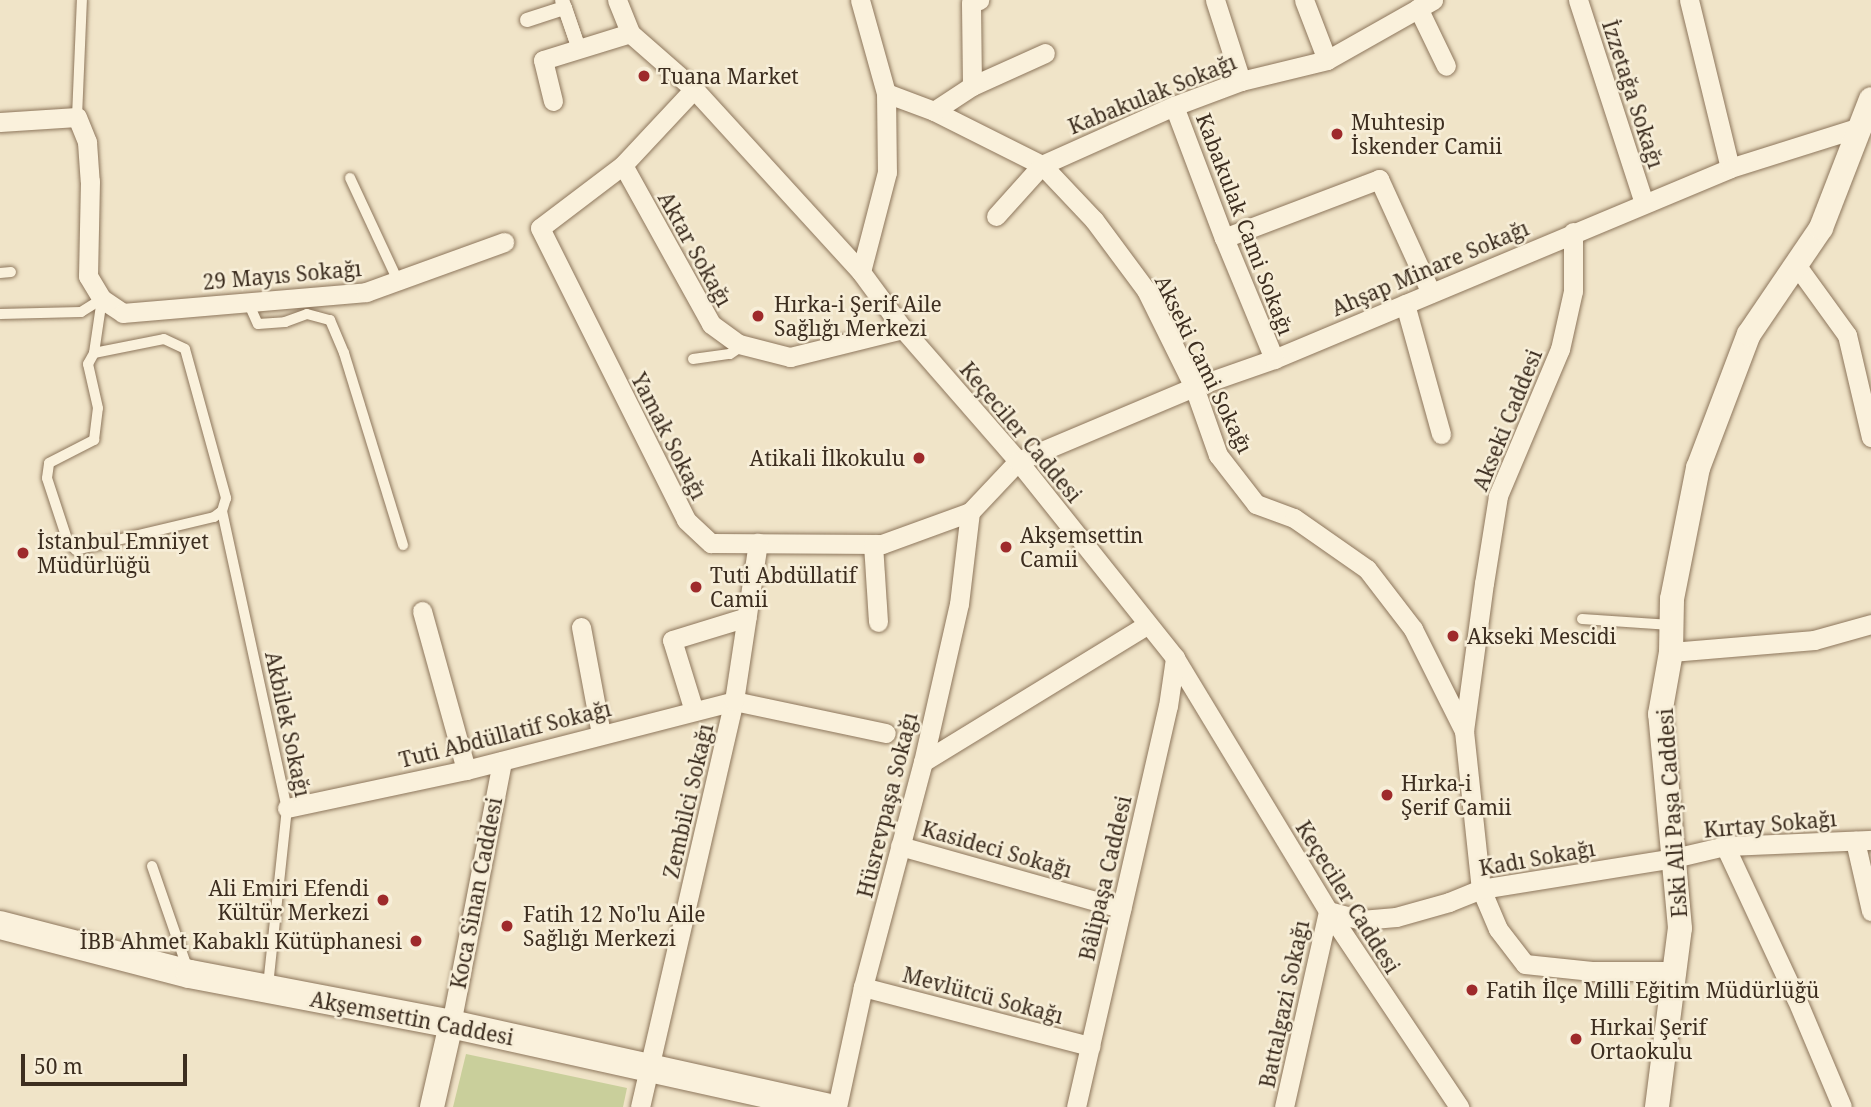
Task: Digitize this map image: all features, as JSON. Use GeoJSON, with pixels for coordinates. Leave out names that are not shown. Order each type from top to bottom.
{"type":"FeatureCollection","features":[{"type":"Feature","properties":{"kind":"main road","name":"Akşemsettin Caddesi"},"geometry":{"type":"LineString","coordinates":[[0,925],[190,974],[451,1024],[826,1107]]}},
{"type":"Feature","properties":{"kind":"street"},"geometry":{"type":"LineString","coordinates":[[562,0],[579,49]]}},
{"type":"Feature","properties":{"kind":"street","name":"Keçeciler Caddesi"},"geometry":{"type":"LineString","coordinates":[[618,0],[630,33],[694,89],[861,272],[903,329],[1018,461],[1175,658],[1328,911],[1459,1107]]}},
{"type":"Feature","properties":{"kind":"street"},"geometry":{"type":"LineString","coordinates":[[860,0],[886,93],[887,172],[861,272]]}},
{"type":"Feature","properties":{"kind":"street"},"geometry":{"type":"LineString","coordinates":[[972,86],[971,3],[979,0]]}},
{"type":"Feature","properties":{"kind":"street"},"geometry":{"type":"LineString","coordinates":[[1215,0],[1241,81]]}},
{"type":"Feature","properties":{"kind":"street"},"geometry":{"type":"LineString","coordinates":[[1304,0],[1326,60]]}},
{"type":"Feature","properties":{"kind":"street","name":"İzzetağa Sokağı"},"geometry":{"type":"LineString","coordinates":[[1578,0],[1644,203]]}},
{"type":"Feature","properties":{"kind":"street"},"geometry":{"type":"LineString","coordinates":[[1689,0],[1730,168]]}},
{"type":"Feature","properties":{"kind":"street"},"geometry":{"type":"LineString","coordinates":[[1425,4],[1446,66]]}},
{"type":"Feature","properties":{"kind":"street","name":"Kabakulak Sokağı"},"geometry":{"type":"LineString","coordinates":[[1042,165],[1174,106],[1241,81],[1326,60],[1425,4]]}},
{"type":"Feature","properties":{"kind":"street"},"geometry":{"type":"LineString","coordinates":[[527,20],[565,8],[579,49]]}},
{"type":"Feature","properties":{"kind":"street"},"geometry":{"type":"LineString","coordinates":[[553,101],[542,60],[630,33]]}},
{"type":"Feature","properties":{"kind":"street"},"geometry":{"type":"LineString","coordinates":[[934,111],[972,86],[1045,53]]}},
{"type":"Feature","properties":{"kind":"street","name":"Yamak Sokağı"},"geometry":{"type":"LineString","coordinates":[[694,89],[623,164],[540,228],[686,520],[711,543],[882,544],[970,512],[1018,461]]}},
{"type":"Feature","properties":{"kind":"street","name":"Akseki Cami Sokağı"},"geometry":{"type":"LineString","coordinates":[[886,93],[934,111],[1042,165],[1094,220],[1146,290],[1194,387],[1218,455],[1256,504],[1294,518],[1367,569],[1413,629],[1464,731]]}},
{"type":"Feature","properties":{"kind":"street","name":"Eski Ali Paşa Caddesi"},"geometry":{"type":"LineString","coordinates":[[1657,1107],[1681,928],[1660,714],[1671,652],[1672,599],[1698,467],[1749,334],[1797,266],[1835,198],[1871,99]]}},
{"type":"Feature","properties":{"kind":"street","name":"Kabakulak Cami Sokağı"},"geometry":{"type":"LineString","coordinates":[[1174,106],[1273,359]]}},
{"type":"Feature","properties":{"kind":"street"},"geometry":{"type":"LineString","coordinates":[[0,122],[77,117],[87,142],[89,168],[88,276],[102,299]]}},
{"type":"Feature","properties":{"kind":"street","name":"Ahşap Minare Sokağı"},"geometry":{"type":"LineString","coordinates":[[1018,461],[1194,387],[1273,359],[1730,168],[1863,126]]}},
{"type":"Feature","properties":{"kind":"street","name":"Aktar Sokağı"},"geometry":{"type":"LineString","coordinates":[[623,164],[711,324],[744,345],[790,357],[903,329]]}},
{"type":"Feature","properties":{"kind":"street"},"geometry":{"type":"LineString","coordinates":[[996,216],[1042,165]]}},
{"type":"Feature","properties":{"kind":"street"},"geometry":{"type":"LineString","coordinates":[[1224,238],[1379,179],[1431,293]]}},
{"type":"Feature","properties":{"kind":"street","name":"Akseki Caddesi"},"geometry":{"type":"LineString","coordinates":[[1573,232],[1573,291],[1560,349],[1498,496],[1464,731],[1481,889],[1498,929],[1525,964],[1592,971],[1676,971]]}},
{"type":"Feature","properties":{"kind":"street","name":"29 Mayıs Sokağı"},"geometry":{"type":"LineString","coordinates":[[102,299],[123,313],[366,292],[505,242]]}},
{"type":"Feature","properties":{"kind":"street"},"geometry":{"type":"LineString","coordinates":[[1797,266],[1847,335],[1871,437]]}},
{"type":"Feature","properties":{"kind":"street"},"geometry":{"type":"LineString","coordinates":[[1405,304],[1441,434]]}},
{"type":"Feature","properties":{"kind":"street","name":"Hüsrevpaşa Sokağı"},"geometry":{"type":"LineString","coordinates":[[837,1107],[863,987],[923,762],[959,604],[970,512]]}},
{"type":"Feature","properties":{"kind":"street","name":"Zembilci Sokağı"},"geometry":{"type":"LineString","coordinates":[[640,1107],[734,701],[758,542]]}},
{"type":"Feature","properties":{"kind":"street"},"geometry":{"type":"LineString","coordinates":[[873,544],[878,622]]}},
{"type":"Feature","properties":{"kind":"street"},"geometry":{"type":"LineString","coordinates":[[422,611],[466,770]]}},
{"type":"Feature","properties":{"kind":"street"},"geometry":{"type":"LineString","coordinates":[[694,711],[672,640],[747,617]]}},
{"type":"Feature","properties":{"kind":"street"},"geometry":{"type":"LineString","coordinates":[[1671,652],[1814,640],[1871,624]]}},
{"type":"Feature","properties":{"kind":"street"},"geometry":{"type":"LineString","coordinates":[[923,762],[1147,625]]}},
{"type":"Feature","properties":{"kind":"street"},"geometry":{"type":"LineString","coordinates":[[581,626],[601,734]]}},
{"type":"Feature","properties":{"kind":"street","name":"Bâlipaşa Caddesi"},"geometry":{"type":"LineString","coordinates":[[1076,1107],[1168,706],[1175,658]]}},
{"type":"Feature","properties":{"kind":"street"},"geometry":{"type":"LineString","coordinates":[[734,701],[886,733]]}},
{"type":"Feature","properties":{"kind":"street","name":"Tuti Abdüllatif Sokağı"},"geometry":{"type":"LineString","coordinates":[[286,808],[466,770],[734,701]]}},
{"type":"Feature","properties":{"kind":"street","name":"Koca Sinan Caddesi"},"geometry":{"type":"LineString","coordinates":[[432,1107],[451,1024],[502,761]]}},
{"type":"Feature","properties":{"kind":"street"},"geometry":{"type":"LineString","coordinates":[[1863,840],[1871,911]]}},
{"type":"Feature","properties":{"kind":"street","name":"Kırtay Sokağı"},"geometry":{"type":"LineString","coordinates":[[1674,858],[1725,846],[1863,840]]}},
{"type":"Feature","properties":{"kind":"street","name":"Kasideci Sokağı"},"geometry":{"type":"LineString","coordinates":[[900,846],[1121,908]]}},
{"type":"Feature","properties":{"kind":"street"},"geometry":{"type":"LineString","coordinates":[[1725,846],[1796,998],[1842,1107]]}},
{"type":"Feature","properties":{"kind":"street","name":"Kadı Sokağı"},"geometry":{"type":"LineString","coordinates":[[1328,911],[1361,920],[1396,917],[1449,902],[1481,889],[1674,858]]}},
{"type":"Feature","properties":{"kind":"street","name":"Battalgazi Sokağı"},"geometry":{"type":"LineString","coordinates":[[1284,1107],[1328,911]]}},
{"type":"Feature","properties":{"kind":"street","name":"Mevlütcü Sokağı"},"geometry":{"type":"LineString","coordinates":[[863,987],[1090,1046]]}},
{"type":"Feature","properties":{"kind":"lane"},"geometry":{"type":"LineString","coordinates":[[77,117],[82,0]]}},
{"type":"Feature","properties":{"kind":"lane"},"geometry":{"type":"LineString","coordinates":[[350,178],[398,281]]}},
{"type":"Feature","properties":{"kind":"lane"},"geometry":{"type":"LineString","coordinates":[[0,273],[12,272]]}},
{"type":"Feature","properties":{"kind":"lane"},"geometry":{"type":"LineString","coordinates":[[0,314],[81,312],[102,299]]}},
{"type":"Feature","properties":{"kind":"lane"},"geometry":{"type":"LineString","coordinates":[[102,299],[94,353],[88,364],[98,408],[94,440],[49,463],[47,478],[68,542],[76,550],[214,517],[222,511]]}},
{"type":"Feature","properties":{"kind":"lane"},"geometry":{"type":"LineString","coordinates":[[247,302],[258,324],[285,322],[307,314],[330,320],[344,354],[403,545]]}},
{"type":"Feature","properties":{"kind":"lane","name":"Akbilek Sokağı"},"geometry":{"type":"LineString","coordinates":[[94,353],[164,339],[185,349],[226,498],[222,511],[286,808],[267,989]]}},
{"type":"Feature","properties":{"kind":"lane"},"geometry":{"type":"LineString","coordinates":[[693,359],[730,354],[744,345]]}},
{"type":"Feature","properties":{"kind":"lane"},"geometry":{"type":"LineString","coordinates":[[1582,619],[1671,625]]}},
{"type":"Feature","properties":{"kind":"lane"},"geometry":{"type":"LineString","coordinates":[[152,866],[190,974]]}},
{"type":"Feature","properties":{"kind":"green space"},"geometry":{"type":"Polygon","coordinates":[[[466,1054],[627,1088],[623,1107],[453,1107],[466,1054]]]}},
{"type":"Feature","properties":{"kind":"place","name":"Tuana Market"},"geometry":{"type":"Point","coordinates":[644,76]}},
{"type":"Feature","properties":{"kind":"place","name":"Muhtesip İskender Camii"},"geometry":{"type":"Point","coordinates":[1337,134]}},
{"type":"Feature","properties":{"kind":"place","name":"Hırka-i Şerif Aile Sağlığı Merkezi"},"geometry":{"type":"Point","coordinates":[758,316]}},
{"type":"Feature","properties":{"kind":"place","name":"Atikali İlkokulu"},"geometry":{"type":"Point","coordinates":[919,458]}},
{"type":"Feature","properties":{"kind":"place","name":"Akşemsettin Camii"},"geometry":{"type":"Point","coordinates":[1006,547]}},
{"type":"Feature","properties":{"kind":"place","name":"İstanbul Emniyet Müdürlüğü"},"geometry":{"type":"Point","coordinates":[23,553]}},
{"type":"Feature","properties":{"kind":"place","name":"Tuti Abdüllatif Camii"},"geometry":{"type":"Point","coordinates":[696,587]}},
{"type":"Feature","properties":{"kind":"place","name":"Akseki Mescidi"},"geometry":{"type":"Point","coordinates":[1453,636]}},
{"type":"Feature","properties":{"kind":"place","name":"Hırka-i Şerif Camii"},"geometry":{"type":"Point","coordinates":[1387,795]}},
{"type":"Feature","properties":{"kind":"place","name":"Ali Emiri Efendi Kültür Merkezi"},"geometry":{"type":"Point","coordinates":[383,900]}},
{"type":"Feature","properties":{"kind":"place","name":"Fatih 12 No'lu Aile Sağlığı Merkezi"},"geometry":{"type":"Point","coordinates":[507,926]}},
{"type":"Feature","properties":{"kind":"place","name":"İBB Ahmet Kabaklı Kütüphanesi"},"geometry":{"type":"Point","coordinates":[416,941]}},
{"type":"Feature","properties":{"kind":"place","name":"Fatih İlçe Milli Eğitim Müdürlüğü"},"geometry":{"type":"Point","coordinates":[1472,990]}},
{"type":"Feature","properties":{"kind":"place","name":"Hırkai Şerif Ortaokulu"},"geometry":{"type":"Point","coordinates":[1576,1039]}}]}
